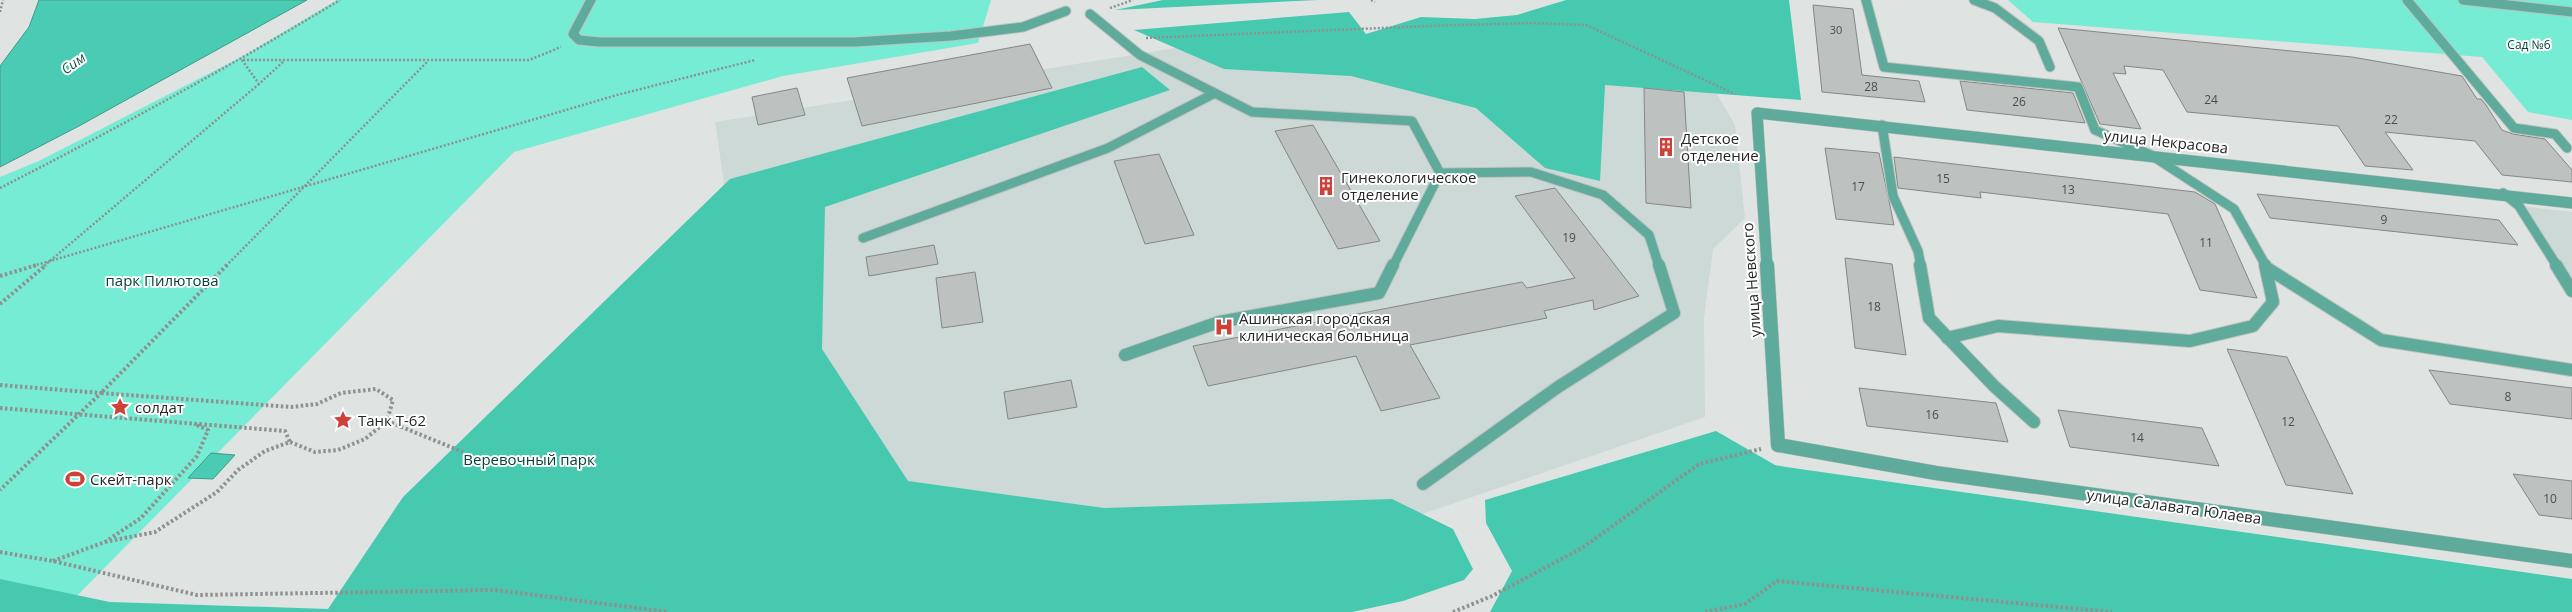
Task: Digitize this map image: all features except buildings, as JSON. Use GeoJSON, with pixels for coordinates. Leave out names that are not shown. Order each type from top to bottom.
{"type":"FeatureCollection","features":[{"type":"Feature","properties":{"kind":"street","name":"улица Некрасова"},"geometry":{"type":"LineString","coordinates":[[1757,113],[1882,125],[2572,202]]}},
{"type":"Feature","properties":{"kind":"street","name":"улица Невского"},"geometry":{"type":"LineString","coordinates":[[1757,113],[1778,445]]}},
{"type":"Feature","properties":{"kind":"street","name":"улица Салавата Юлаева"},"geometry":{"type":"LineString","coordinates":[[1778,445],[1936,473],[2572,561]]}},
{"type":"Feature","properties":{"kind":"lane"},"geometry":{"type":"LineString","coordinates":[[591,0],[573,34],[579,40],[599,42],[855,42],[903,39],[1006,30],[1023,27],[1066,11]]}},
{"type":"Feature","properties":{"kind":"lane"},"geometry":{"type":"LineString","coordinates":[[1866,0],[1884,67],[2078,87],[2095,130],[2151,155],[2234,209],[2267,268],[2273,302],[2253,326],[2190,341],[1998,326],[1947,338]]}},
{"type":"Feature","properties":{"kind":"lane"},"geometry":{"type":"LineString","coordinates":[[1974,0],[1995,8],[2039,41],[2050,67]]}},
{"type":"Feature","properties":{"kind":"lane"},"geometry":{"type":"LineString","coordinates":[[2407,0],[2514,128],[2555,134],[2570,150]]}},
{"type":"Feature","properties":{"kind":"lane"},"geometry":{"type":"LineString","coordinates":[[2463,0],[2572,12]]}},
{"type":"Feature","properties":{"kind":"lane"},"geometry":{"type":"LineString","coordinates":[[1090,14],[1140,55],[1252,112],[1412,120],[1440,173]]}},
{"type":"Feature","properties":{"kind":"lane"},"geometry":{"type":"LineString","coordinates":[[863,238],[1108,148],[1215,93]]}},
{"type":"Feature","properties":{"kind":"lane"},"geometry":{"type":"LineString","coordinates":[[1882,125],[1893,196],[1918,250],[1929,318],[1994,386],[2034,422]]}},
{"type":"Feature","properties":{"kind":"lane"},"geometry":{"type":"LineString","coordinates":[[1423,484],[1558,387],[1674,313],[1649,235],[1603,195],[1532,172],[1440,173]]}},
{"type":"Feature","properties":{"kind":"lane"},"geometry":{"type":"LineString","coordinates":[[1125,355],[1219,322],[1379,293],[1440,173]]}},
{"type":"Feature","properties":{"kind":"lane"},"geometry":{"type":"LineString","coordinates":[[2502,193],[2519,206],[2572,291]]}},
{"type":"Feature","properties":{"kind":"lane"},"geometry":{"type":"LineString","coordinates":[[2267,268],[2381,340],[2572,370]]}},
{"type":"Feature","properties":{"kind":"path"},"geometry":{"type":"LineString","coordinates":[[0,12],[3,0]]}},
{"type":"Feature","properties":{"kind":"path"},"geometry":{"type":"LineString","coordinates":[[0,188],[118,128],[242,60],[340,0]]}},
{"type":"Feature","properties":{"kind":"path"},"geometry":{"type":"LineString","coordinates":[[1090,14],[1133,0]]}},
{"type":"Feature","properties":{"kind":"path"},"geometry":{"type":"LineString","coordinates":[[1371,0],[1375,2]]}},
{"type":"Feature","properties":{"kind":"path"},"geometry":{"type":"LineString","coordinates":[[1121,39],[1418,26],[1532,23],[1586,25],[1735,94]]}},
{"type":"Feature","properties":{"kind":"path"},"geometry":{"type":"LineString","coordinates":[[242,60],[427,62],[529,60],[579,40]]}},
{"type":"Feature","properties":{"kind":"path"},"geometry":{"type":"LineString","coordinates":[[242,60],[259,84]]}},
{"type":"Feature","properties":{"kind":"path"},"geometry":{"type":"LineString","coordinates":[[0,276],[617,95],[756,60]]}},
{"type":"Feature","properties":{"kind":"path"},"geometry":{"type":"LineString","coordinates":[[0,304],[284,61]]}},
{"type":"Feature","properties":{"kind":"path"},"geometry":{"type":"LineString","coordinates":[[0,490],[101,393],[427,62]]}},
{"type":"Feature","properties":{"kind":"path"},"geometry":{"type":"LineString","coordinates":[[0,385],[291,407],[316,404],[341,392],[376,389],[393,400],[387,421],[365,439],[338,450],[315,452],[290,442],[265,451],[238,470],[217,492],[186,514],[155,532],[105,542],[53,561]]}},
{"type":"Feature","properties":{"kind":"path"},"geometry":{"type":"LineString","coordinates":[[0,408],[285,431],[290,442]]}},
{"type":"Feature","properties":{"kind":"path"},"geometry":{"type":"LineString","coordinates":[[387,421],[463,452]]}},
{"type":"Feature","properties":{"kind":"path"},"geometry":{"type":"LineString","coordinates":[[105,542],[141,518],[197,456],[208,430],[192,423]]}},
{"type":"Feature","properties":{"kind":"path"},"geometry":{"type":"LineString","coordinates":[[1453,612],[1492,596],[1582,548],[1699,464],[1778,445]]}},
{"type":"Feature","properties":{"kind":"path"},"geometry":{"type":"LineString","coordinates":[[0,552],[53,561],[197,596],[495,590],[669,612]]}},
{"type":"Feature","properties":{"kind":"path"},"geometry":{"type":"LineString","coordinates":[[1705,612],[1745,604],[1776,581],[2112,612]]}},
{"type":"Feature","properties":{"kind":"shaded area","name":"Ашинская городская клиническая больница"},"geometry":{"type":"Polygon","coordinates":[[[1579,29],[1717,94],[1735,125],[1745,218],[1713,249],[1704,318],[1705,417],[1137,612],[776,534],[715,122],[1219,41],[1579,29]]]}},
{"type":"Feature","properties":{"kind":"shaded area"},"geometry":{"type":"Polygon","coordinates":[[[2519,206],[2572,212],[2572,291],[2519,206]]]}},
{"type":"Feature","properties":{"kind":"green space","name":"парк Пилютова"},"geometry":{"type":"Polygon","coordinates":[[[337,0],[991,0],[978,43],[783,76],[514,152],[61,612],[0,612],[0,177],[39,161],[245,55],[337,0]]]}},
{"type":"Feature","properties":{"kind":"green space"},"geometry":{"type":"Polygon","coordinates":[[[1163,0],[1318,0],[1115,10],[1163,0]]]}},
{"type":"Feature","properties":{"kind":"green space"},"geometry":{"type":"Polygon","coordinates":[[[1566,0],[1789,0],[1801,100],[1605,85],[1600,181],[1545,168],[1476,108],[1351,76],[1224,69],[1134,30],[1349,12],[1366,34],[1421,17],[1475,19],[1517,15],[1566,0]]]}},
{"type":"Feature","properties":{"kind":"green space","name":"Сад №6"},"geometry":{"type":"Polygon","coordinates":[[[2008,0],[2572,0],[2572,120],[2528,112],[2482,57],[2033,22],[2008,0]]]}},
{"type":"Feature","properties":{"kind":"green space","name":"Веревочный парк"},"geometry":{"type":"Polygon","coordinates":[[[1142,67],[1170,90],[825,207],[822,349],[908,481],[1104,508],[1392,499],[1453,529],[1473,569],[1464,580],[1403,601],[1352,612],[0,612],[0,579],[110,602],[328,609],[403,497],[730,179],[1142,67]]]}},
{"type":"Feature","properties":{"kind":"green space"},"geometry":{"type":"Polygon","coordinates":[[[1716,431],[1775,465],[1786,467],[2572,579],[2572,612],[1490,612],[1512,571],[1486,523],[1485,500],[1716,431]]]}},
{"type":"Feature","properties":{"kind":"water","name":"Сим"},"geometry":{"type":"Polygon","coordinates":[[[39,0],[307,0],[79,126],[0,167],[0,66],[29,27],[39,0]]]}},
{"type":"Feature","properties":{"kind":"water"},"geometry":{"type":"Polygon","coordinates":[[[211,453],[235,455],[213,479],[188,478],[211,453]]]}},
{"type":"Feature","properties":{"kind":"place","name":"Детское отделение"},"geometry":{"type":"Point","coordinates":[1666,147]}},
{"type":"Feature","properties":{"kind":"place","name":"Гинекологическое отделение"},"geometry":{"type":"Point","coordinates":[1326,186]}},
{"type":"Feature","properties":{"kind":"place","name":"Ашинская городская клиническая больница"},"geometry":{"type":"Point","coordinates":[1224,327]}},
{"type":"Feature","properties":{"kind":"place","name":"солдат"},"geometry":{"type":"Point","coordinates":[120,407]}},
{"type":"Feature","properties":{"kind":"place","name":"Танк Т-62"},"geometry":{"type":"Point","coordinates":[343,420]}},
{"type":"Feature","properties":{"kind":"place","name":"Скейт-парк"},"geometry":{"type":"Point","coordinates":[75,479]}}]}
